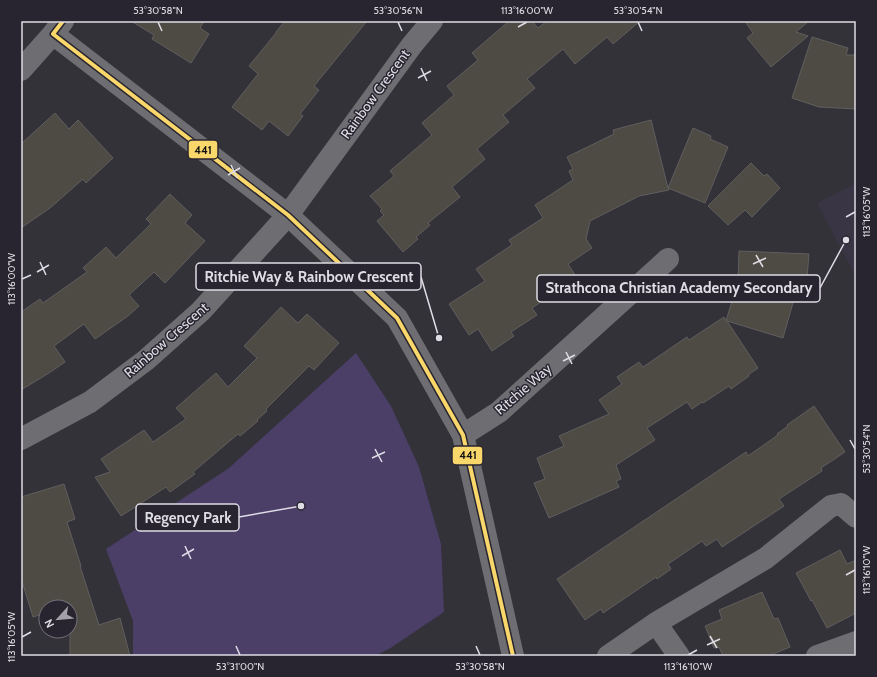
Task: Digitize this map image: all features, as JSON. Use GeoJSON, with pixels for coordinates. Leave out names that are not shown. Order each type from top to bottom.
{"type":"FeatureCollection","features":[{"type":"Feature","properties":{"kind":"street","name":"Rainbow Crescent"},"geometry":{"type":"LineString","coordinates":[[21,439],[90,402],[146,360],[202,310],[288,215],[412,45],[432,21]]}},
{"type":"Feature","properties":{"kind":"street"},"geometry":{"type":"LineString","coordinates":[[21,70],[58,28],[288,215],[397,318],[462,435],[513,656]]}},
{"type":"Feature","properties":{"kind":"street","name":"Ritchie Way"},"geometry":{"type":"LineString","coordinates":[[462,435],[499,412],[668,259]]}},
{"type":"Feature","properties":{"kind":"street"},"geometry":{"type":"LineString","coordinates":[[608,656],[656,623],[766,558],[831,506],[841,504],[856,517]]}},
{"type":"Feature","properties":{"kind":"street"},"geometry":{"type":"LineString","coordinates":[[656,623],[679,656]]}},
{"type":"Feature","properties":{"kind":"street"},"geometry":{"type":"LineString","coordinates":[[817,656],[856,642]]}},
{"type":"Feature","properties":{"kind":"shaded area"},"geometry":{"type":"Polygon","coordinates":[[[856,183],[856,277],[817,203],[856,183]]]}},
{"type":"Feature","properties":{"kind":"shaded area"},"geometry":{"type":"Polygon","coordinates":[[[356,353],[391,406],[419,467],[441,544],[444,612],[389,649],[375,656],[133,656],[133,621],[106,549],[229,468],[356,353]]]}},
{"type":"Feature","properties":{"kind":"building"},"geometry":{"type":"Polygon","coordinates":[[[131,21],[204,21],[200,28],[209,34],[191,63],[152,39],[154,35],[131,21]]]}},
{"type":"Feature","properties":{"kind":"building"},"geometry":{"type":"Polygon","coordinates":[[[285,21],[367,21],[314,86],[319,90],[300,114],[303,116],[288,136],[269,121],[262,130],[232,107],[258,74],[249,66],[285,21]]]}},
{"type":"Feature","properties":{"kind":"building"},"geometry":{"type":"Polygon","coordinates":[[[509,21],[532,21],[538,28],[547,21],[640,21],[613,44],[607,37],[575,64],[563,49],[527,79],[535,88],[503,115],[509,122],[477,149],[485,159],[452,187],[460,197],[428,223],[430,225],[416,237],[418,239],[403,252],[377,221],[384,215],[380,211],[382,209],[370,196],[394,176],[390,171],[432,135],[422,123],[454,95],[447,86],[478,60],[472,53],[509,21]]]}},
{"type":"Feature","properties":{"kind":"building"},"geometry":{"type":"Polygon","coordinates":[[[745,21],[809,21],[796,32],[808,36],[771,67],[747,38],[753,33],[745,21]]]}},
{"type":"Feature","properties":{"kind":"building"},"geometry":{"type":"Polygon","coordinates":[[[812,37],[848,48],[846,55],[856,55],[856,109],[819,107],[792,98],[812,37]]]}},
{"type":"Feature","properties":{"kind":"building"},"geometry":{"type":"Polygon","coordinates":[[[55,113],[69,129],[78,120],[113,158],[86,183],[83,179],[50,208],[21,228],[21,144],[55,113]]]}},
{"type":"Feature","properties":{"kind":"building"},"geometry":{"type":"Polygon","coordinates":[[[651,120],[669,190],[639,196],[590,221],[586,239],[592,248],[568,264],[577,278],[532,308],[537,315],[511,332],[514,336],[492,351],[478,329],[469,335],[449,304],[485,281],[476,269],[512,245],[509,240],[543,218],[535,205],[573,180],[569,171],[573,169],[567,157],[614,134],[613,130],[651,120]]]}},
{"type":"Feature","properties":{"kind":"building"},"geometry":{"type":"Polygon","coordinates":[[[693,128],[711,136],[710,139],[728,147],[705,203],[668,188],[693,128]]]}},
{"type":"Feature","properties":{"kind":"building"},"geometry":{"type":"Polygon","coordinates":[[[751,163],[764,176],[767,174],[780,188],[752,217],[745,210],[728,225],[708,206],[751,163]]]}},
{"type":"Feature","properties":{"kind":"building"},"geometry":{"type":"Polygon","coordinates":[[[170,194],[192,215],[185,223],[205,241],[165,283],[154,272],[129,295],[139,306],[128,316],[95,339],[84,324],[54,346],[65,362],[21,390],[21,312],[40,299],[43,303],[87,272],[83,268],[106,247],[116,258],[151,224],[146,219],[170,194]]]}},
{"type":"Feature","properties":{"kind":"building"},"geometry":{"type":"Polygon","coordinates":[[[739,251],[809,254],[807,278],[800,278],[783,338],[727,321],[758,368],[731,389],[729,386],[692,409],[687,402],[647,428],[655,440],[616,465],[621,479],[616,481],[619,487],[549,518],[534,483],[545,479],[537,458],[564,446],[559,436],[609,414],[599,400],[622,384],[617,377],[639,362],[643,367],[687,337],[689,340],[724,317],[726,321],[738,281],[739,251]]]}},
{"type":"Feature","properties":{"kind":"building"},"geometry":{"type":"Polygon","coordinates":[[[281,307],[298,323],[307,314],[339,343],[314,370],[309,366],[266,409],[267,411],[257,420],[258,421],[240,436],[238,434],[193,472],[195,474],[170,492],[166,487],[121,516],[95,477],[110,472],[101,459],[144,430],[153,442],[186,419],[176,408],[216,373],[228,387],[257,358],[244,346],[281,307]]]}},
{"type":"Feature","properties":{"kind":"building"},"geometry":{"type":"Polygon","coordinates":[[[814,406],[845,452],[821,468],[822,471],[779,499],[784,506],[722,547],[717,539],[706,546],[702,541],[668,564],[671,569],[657,579],[656,577],[603,613],[601,609],[585,620],[557,579],[746,452],[748,456],[778,435],[777,434],[788,426],[787,425],[814,406]]]}},
{"type":"Feature","properties":{"kind":"building"},"geometry":{"type":"Polygon","coordinates":[[[64,484],[75,519],[67,522],[99,625],[120,618],[130,656],[70,656],[70,639],[78,639],[78,599],[38,599],[38,615],[33,617],[21,578],[21,497],[64,484]]]}},
{"type":"Feature","properties":{"kind":"building"},"geometry":{"type":"Polygon","coordinates":[[[840,550],[847,564],[856,560],[856,613],[827,628],[796,573],[840,550]]]}},
{"type":"Feature","properties":{"kind":"building"},"geometry":{"type":"Polygon","coordinates":[[[762,592],[774,619],[778,618],[790,647],[768,656],[723,656],[719,647],[714,648],[705,626],[722,619],[719,610],[762,592]]]}},
{"type":"Feature","properties":{"kind":"transit line","name":"441"},"geometry":{"type":"LineString","coordinates":[[63,21],[53,34],[288,215],[397,318],[463,435],[513,656]]}},
{"type":"Feature","properties":{"kind":"place","name":"Strathcona Christian Academy Secondary"},"geometry":{"type":"Point","coordinates":[846,240]}},
{"type":"Feature","properties":{"kind":"place","name":"Ritchie Way & Rainbow Crescent"},"geometry":{"type":"Point","coordinates":[439,338]}},
{"type":"Feature","properties":{"kind":"place","name":"Regency Park"},"geometry":{"type":"Point","coordinates":[301,506]}}]}
